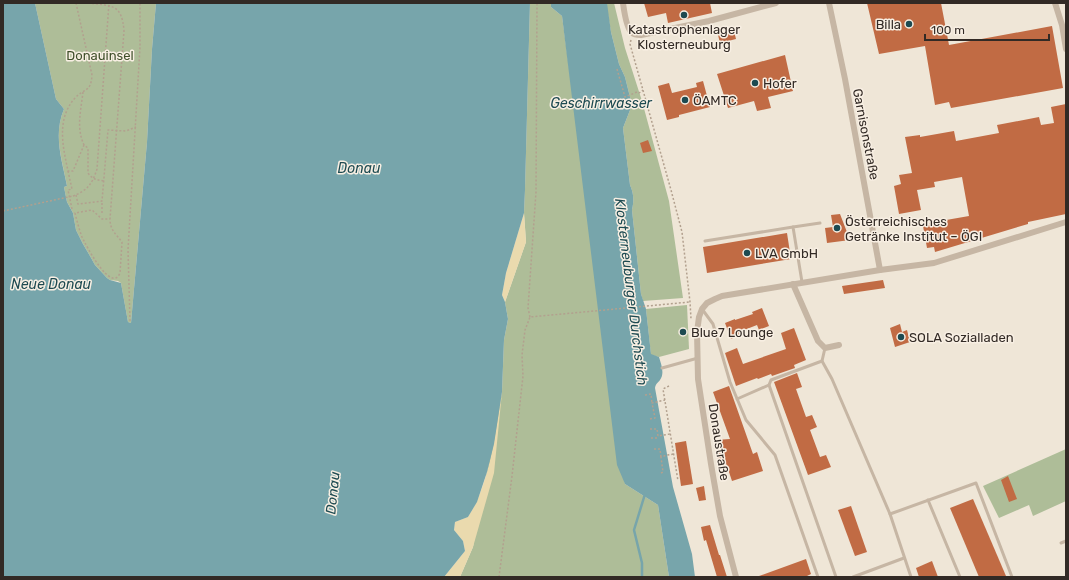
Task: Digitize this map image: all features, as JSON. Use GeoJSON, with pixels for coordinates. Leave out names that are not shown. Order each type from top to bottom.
{"type":"FeatureCollection","features":[{"type":"Feature","properties":{"kind":"street"},"geometry":{"type":"LineString","coordinates":[[623,3],[629,29],[632,33],[642,36],[709,21],[776,3]]}},
{"type":"Feature","properties":{"kind":"street","name":"Garnisonstraße"},"geometry":{"type":"LineString","coordinates":[[829,3],[845,79],[880,270]]}},
{"type":"Feature","properties":{"kind":"street"},"geometry":{"type":"LineString","coordinates":[[1055,3],[1062,25],[1066,49]]}},
{"type":"Feature","properties":{"kind":"street"},"geometry":{"type":"LineString","coordinates":[[702,309],[707,303],[722,296],[802,282],[934,263],[1066,222]]}},
{"type":"Feature","properties":{"kind":"street"},"geometry":{"type":"LineString","coordinates":[[793,284],[818,341],[825,348],[839,345]]}},
{"type":"Feature","properties":{"kind":"street","name":"Donaustraße"},"geometry":{"type":"LineString","coordinates":[[702,309],[698,326],[698,379],[710,464],[720,516],[736,577]]}},
{"type":"Feature","properties":{"kind":"lane"},"geometry":{"type":"LineString","coordinates":[[705,241],[820,223]]}},
{"type":"Feature","properties":{"kind":"lane"},"geometry":{"type":"LineString","coordinates":[[793,228],[802,282]]}},
{"type":"Feature","properties":{"kind":"lane"},"geometry":{"type":"LineString","coordinates":[[702,309],[713,324],[730,382],[746,420],[775,456],[818,577]]}},
{"type":"Feature","properties":{"kind":"lane"},"geometry":{"type":"LineString","coordinates":[[825,348],[822,361],[832,379],[890,514],[911,577]]}},
{"type":"Feature","properties":{"kind":"lane"},"geometry":{"type":"LineString","coordinates":[[662,368],[698,358]]}},
{"type":"Feature","properties":{"kind":"lane"},"geometry":{"type":"LineString","coordinates":[[737,399],[769,385],[771,380],[822,361]]}},
{"type":"Feature","properties":{"kind":"lane"},"geometry":{"type":"LineString","coordinates":[[769,385],[836,577]]}},
{"type":"Feature","properties":{"kind":"lane"},"geometry":{"type":"LineString","coordinates":[[890,514],[976,483],[1012,577]]}},
{"type":"Feature","properties":{"kind":"lane"},"geometry":{"type":"LineString","coordinates":[[928,500],[960,577]]}},
{"type":"Feature","properties":{"kind":"lane"},"geometry":{"type":"LineString","coordinates":[[1061,543],[1066,541]]}},
{"type":"Feature","properties":{"kind":"lane"},"geometry":{"type":"LineString","coordinates":[[853,577],[904,558]]}},
{"type":"Feature","properties":{"kind":"path"},"geometry":{"type":"LineString","coordinates":[[72,209],[68,190],[72,189],[62,143],[62,128],[72,102],[76,96],[87,90],[91,84],[92,75],[76,3]]}},
{"type":"Feature","properties":{"kind":"path"},"geometry":{"type":"LineString","coordinates":[[88,3],[108,4],[120,13],[124,21],[110,219],[110,226],[122,242],[120,273],[119,277],[115,278],[109,277],[91,255],[82,235],[75,213],[92,210],[102,219],[110,219]]}},
{"type":"Feature","properties":{"kind":"path"},"geometry":{"type":"LineString","coordinates":[[130,321],[128,250],[140,47],[140,3]]}},
{"type":"Feature","properties":{"kind":"path"},"geometry":{"type":"LineString","coordinates":[[499,577],[523,376],[522,355],[525,330],[530,317],[528,308],[536,192],[537,3]]}},
{"type":"Feature","properties":{"kind":"path"},"geometry":{"type":"LineString","coordinates":[[3,210],[76,195],[87,189],[93,179],[97,169],[108,4]]}},
{"type":"Feature","properties":{"kind":"path"},"geometry":{"type":"LineString","coordinates":[[530,317],[690,302],[682,232],[630,44]]}},
{"type":"Feature","properties":{"kind":"path"},"geometry":{"type":"LineString","coordinates":[[617,69],[625,97],[637,92],[639,93],[643,90]]}},
{"type":"Feature","properties":{"kind":"path"},"geometry":{"type":"LineString","coordinates":[[83,92],[79,132],[84,145],[88,148],[88,173],[93,179],[104,181]]}},
{"type":"Feature","properties":{"kind":"path"},"geometry":{"type":"LineString","coordinates":[[102,213],[108,130],[126,131],[136,127]]}},
{"type":"Feature","properties":{"kind":"path"},"geometry":{"type":"LineString","coordinates":[[68,171],[73,171],[84,145]]}},
{"type":"Feature","properties":{"kind":"path"},"geometry":{"type":"LineString","coordinates":[[76,195],[78,204],[102,201]]}},
{"type":"Feature","properties":{"kind":"path"},"geometry":{"type":"LineString","coordinates":[[669,386],[663,389],[678,481]]}},
{"type":"Feature","properties":{"kind":"path"},"geometry":{"type":"LineString","coordinates":[[645,395],[651,394],[655,418],[650,419]]}},
{"type":"Feature","properties":{"kind":"path"},"geometry":{"type":"LineString","coordinates":[[652,403],[665,400]]}},
{"type":"Feature","properties":{"kind":"path"},"geometry":{"type":"LineString","coordinates":[[650,429],[657,429],[658,436]]}},
{"type":"Feature","properties":{"kind":"path"},"geometry":{"type":"LineString","coordinates":[[651,438],[657,438],[658,436],[670,434]]}},
{"type":"Feature","properties":{"kind":"path"},"geometry":{"type":"LineString","coordinates":[[654,449],[660,449],[663,472],[661,473]]}},
{"type":"Feature","properties":{"kind":"path"},"geometry":{"type":"LineString","coordinates":[[661,457],[674,454]]}},
{"type":"Feature","properties":{"kind":"green space","name":"Donauinsel"},"geometry":{"type":"Polygon","coordinates":[[[35,3],[156,3],[147,142],[131,323],[128,322],[121,283],[107,278],[95,265],[76,230],[73,213],[67,202],[64,187],[67,186],[59,138],[59,128],[64,109],[56,99],[35,3]]]}},
{"type":"Feature","properties":{"kind":"green space"},"geometry":{"type":"Polygon","coordinates":[[[530,3],[551,3],[551,7],[562,16],[625,484],[658,505],[669,577],[460,577],[473,547],[502,392],[504,340],[508,319],[505,302],[526,242],[524,213],[530,3]]]}},
{"type":"Feature","properties":{"kind":"green space"},"geometry":{"type":"Polygon","coordinates":[[[606,3],[614,3],[625,48],[642,101],[669,201],[683,298],[643,301],[641,294],[632,210],[633,198],[623,128],[632,105],[625,77],[619,64],[606,3]]]}},
{"type":"Feature","properties":{"kind":"green space"},"geometry":{"type":"Polygon","coordinates":[[[687,305],[689,349],[659,357],[651,355],[646,309],[687,305]]]}},
{"type":"Feature","properties":{"kind":"green space"},"geometry":{"type":"Polygon","coordinates":[[[1066,449],[1066,501],[1033,516],[1029,505],[999,518],[983,486],[1066,449]]]}},
{"type":"Feature","properties":{"kind":"sand"},"geometry":{"type":"Polygon","coordinates":[[[524,213],[526,242],[505,302],[502,295],[506,273],[524,213]]]}},
{"type":"Feature","properties":{"kind":"sand"},"geometry":{"type":"Polygon","coordinates":[[[502,392],[494,473],[473,547],[460,577],[444,577],[465,551],[463,541],[454,530],[455,522],[468,517],[482,488],[493,447],[502,392]]]}},
{"type":"Feature","properties":{"kind":"water"},"geometry":{"type":"Polygon","coordinates":[[[3,3],[35,3],[56,99],[64,109],[59,128],[59,138],[67,186],[64,187],[67,202],[73,213],[76,230],[95,265],[107,278],[121,283],[128,322],[131,323],[147,142],[156,3],[530,3],[524,213],[506,273],[502,295],[505,302],[508,319],[504,340],[502,392],[494,444],[477,502],[468,517],[455,522],[454,530],[463,541],[465,551],[444,577],[3,577],[3,3]]]}},
{"type":"Feature","properties":{"kind":"water","name":"Geschirrwasser"},"geometry":{"type":"Polygon","coordinates":[[[551,3],[607,3],[611,32],[632,105],[623,128],[633,198],[632,210],[641,294],[646,309],[651,354],[659,357],[662,368],[660,380],[656,384],[655,388],[673,487],[692,554],[695,577],[669,577],[658,505],[625,484],[617,465],[562,16],[551,7],[551,3]]]}},
{"type":"Feature","properties":{"kind":"building","name":"Katastrophenlager Klosterneuburg"},"geometry":{"type":"Polygon","coordinates":[[[644,3],[710,3],[712,13],[668,23],[666,13],[648,17],[644,3]]]}},
{"type":"Feature","properties":{"kind":"building"},"geometry":{"type":"Polygon","coordinates":[[[867,3],[941,3],[949,45],[1052,26],[1063,88],[951,108],[949,102],[935,105],[925,46],[879,54],[867,3]]]}},
{"type":"Feature","properties":{"kind":"building"},"geometry":{"type":"Polygon","coordinates":[[[734,31],[736,39],[720,43],[718,35],[734,31]]]}},
{"type":"Feature","properties":{"kind":"building","name":"Hofer"},"geometry":{"type":"Polygon","coordinates":[[[785,55],[793,91],[768,97],[771,108],[757,111],[754,101],[728,108],[717,74],[785,55]]]}},
{"type":"Feature","properties":{"kind":"building","name":"ÖAMTC"},"geometry":{"type":"Polygon","coordinates":[[[703,81],[710,107],[679,115],[679,117],[667,120],[658,86],[669,83],[672,93],[697,87],[696,83],[703,81]]]}},
{"type":"Feature","properties":{"kind":"building"},"geometry":{"type":"Polygon","coordinates":[[[1066,104],[1066,214],[1028,222],[1028,224],[935,252],[934,247],[927,248],[923,226],[930,225],[929,223],[969,216],[962,177],[934,182],[935,187],[917,190],[921,210],[899,214],[894,186],[901,184],[899,175],[912,173],[905,137],[920,135],[920,137],[954,131],[956,141],[999,133],[997,125],[1039,117],[1041,125],[1054,123],[1051,107],[1066,104]]]}},
{"type":"Feature","properties":{"kind":"building"},"geometry":{"type":"Polygon","coordinates":[[[648,140],[652,151],[643,153],[640,143],[648,140]]]}},
{"type":"Feature","properties":{"kind":"building","name":"Österreichisches Getränke Institut – ÖGI"},"geometry":{"type":"Polygon","coordinates":[[[840,214],[850,240],[827,243],[825,228],[833,227],[831,215],[840,214]]]}},
{"type":"Feature","properties":{"kind":"building","name":"LVA GmbH"},"geometry":{"type":"Polygon","coordinates":[[[787,233],[791,259],[707,273],[703,247],[787,233]]]}},
{"type":"Feature","properties":{"kind":"building"},"geometry":{"type":"Polygon","coordinates":[[[883,280],[885,288],[844,294],[842,286],[883,280]]]}},
{"type":"Feature","properties":{"kind":"building"},"geometry":{"type":"Polygon","coordinates":[[[762,308],[769,326],[759,330],[757,325],[739,332],[741,335],[731,339],[725,323],[753,314],[752,312],[762,308]]]}},
{"type":"Feature","properties":{"kind":"building","name":"SOLA Sozialladen"},"geometry":{"type":"Polygon","coordinates":[[[900,324],[902,332],[907,330],[910,342],[895,347],[890,328],[900,324]]]}},
{"type":"Feature","properties":{"kind":"building"},"geometry":{"type":"Polygon","coordinates":[[[794,328],[806,360],[794,365],[795,368],[772,376],[771,374],[758,379],[757,378],[736,386],[725,353],[737,348],[743,364],[786,349],[781,333],[794,328]]]}},
{"type":"Feature","properties":{"kind":"building"},"geometry":{"type":"Polygon","coordinates":[[[797,373],[802,387],[796,389],[806,417],[812,415],[817,427],[810,430],[820,457],[826,455],[831,467],[808,475],[774,382],[797,373]]]}},
{"type":"Feature","properties":{"kind":"building"},"geometry":{"type":"Polygon","coordinates":[[[729,386],[753,454],[757,452],[763,471],[732,481],[725,460],[718,461],[716,440],[730,439],[713,392],[729,386]]]}},
{"type":"Feature","properties":{"kind":"building"},"geometry":{"type":"Polygon","coordinates":[[[686,441],[693,484],[681,486],[675,443],[686,441]]]}},
{"type":"Feature","properties":{"kind":"building"},"geometry":{"type":"Polygon","coordinates":[[[1008,476],[1017,499],[1009,502],[1001,480],[1008,476]]]}},
{"type":"Feature","properties":{"kind":"building"},"geometry":{"type":"Polygon","coordinates":[[[704,486],[706,500],[699,501],[696,488],[704,486]]]}},
{"type":"Feature","properties":{"kind":"building"},"geometry":{"type":"Polygon","coordinates":[[[973,499],[1006,576],[979,577],[950,508],[973,499]]]}},
{"type":"Feature","properties":{"kind":"building"},"geometry":{"type":"Polygon","coordinates":[[[851,506],[867,552],[855,556],[838,510],[851,506]]]}},
{"type":"Feature","properties":{"kind":"building"},"geometry":{"type":"Polygon","coordinates":[[[710,525],[727,577],[717,577],[706,540],[704,541],[701,527],[710,525]]]}},
{"type":"Feature","properties":{"kind":"building"},"geometry":{"type":"Polygon","coordinates":[[[806,559],[811,574],[805,577],[759,577],[759,576],[806,559]]]}},
{"type":"Feature","properties":{"kind":"building"},"geometry":{"type":"Polygon","coordinates":[[[932,561],[938,577],[919,577],[916,568],[932,561]]]}},
{"type":"Feature","properties":{"kind":"waterway"},"geometry":{"type":"LineString","coordinates":[[642,577],[642,563],[634,530],[645,494]]}},
{"type":"Feature","properties":{"kind":"place","name":"Katastrophenlager Klosterneuburg"},"geometry":{"type":"Point","coordinates":[684,15]}},
{"type":"Feature","properties":{"kind":"place","name":"Billa"},"geometry":{"type":"Point","coordinates":[909,24]}},
{"type":"Feature","properties":{"kind":"place","name":"Hofer"},"geometry":{"type":"Point","coordinates":[755,83]}},
{"type":"Feature","properties":{"kind":"place","name":"ÖAMTC"},"geometry":{"type":"Point","coordinates":[685,100]}},
{"type":"Feature","properties":{"kind":"place","name":"Österreichisches Getränke Institut – ÖGI"},"geometry":{"type":"Point","coordinates":[837,228]}},
{"type":"Feature","properties":{"kind":"place","name":"LVA GmbH"},"geometry":{"type":"Point","coordinates":[747,253]}},
{"type":"Feature","properties":{"kind":"place","name":"Blue7 Lounge"},"geometry":{"type":"Point","coordinates":[683,332]}},
{"type":"Feature","properties":{"kind":"place","name":"SOLA Sozialladen"},"geometry":{"type":"Point","coordinates":[901,337]}},
{"type":"Feature","properties":{"kind":"water label","name":"Donau"},"geometry":{"type":"Point","coordinates":[359,168]}},
{"type":"Feature","properties":{"kind":"water label","name":"Neue Donau"},"geometry":{"type":"Point","coordinates":[51,284]}},
{"type":"Feature","properties":{"kind":"water label","name":"Klosterneuburger Durchstich"},"geometry":{"type":"Point","coordinates":[631,292]}},
{"type":"Feature","properties":{"kind":"water label","name":"Donau"},"geometry":{"type":"Point","coordinates":[333,493]}}]}
